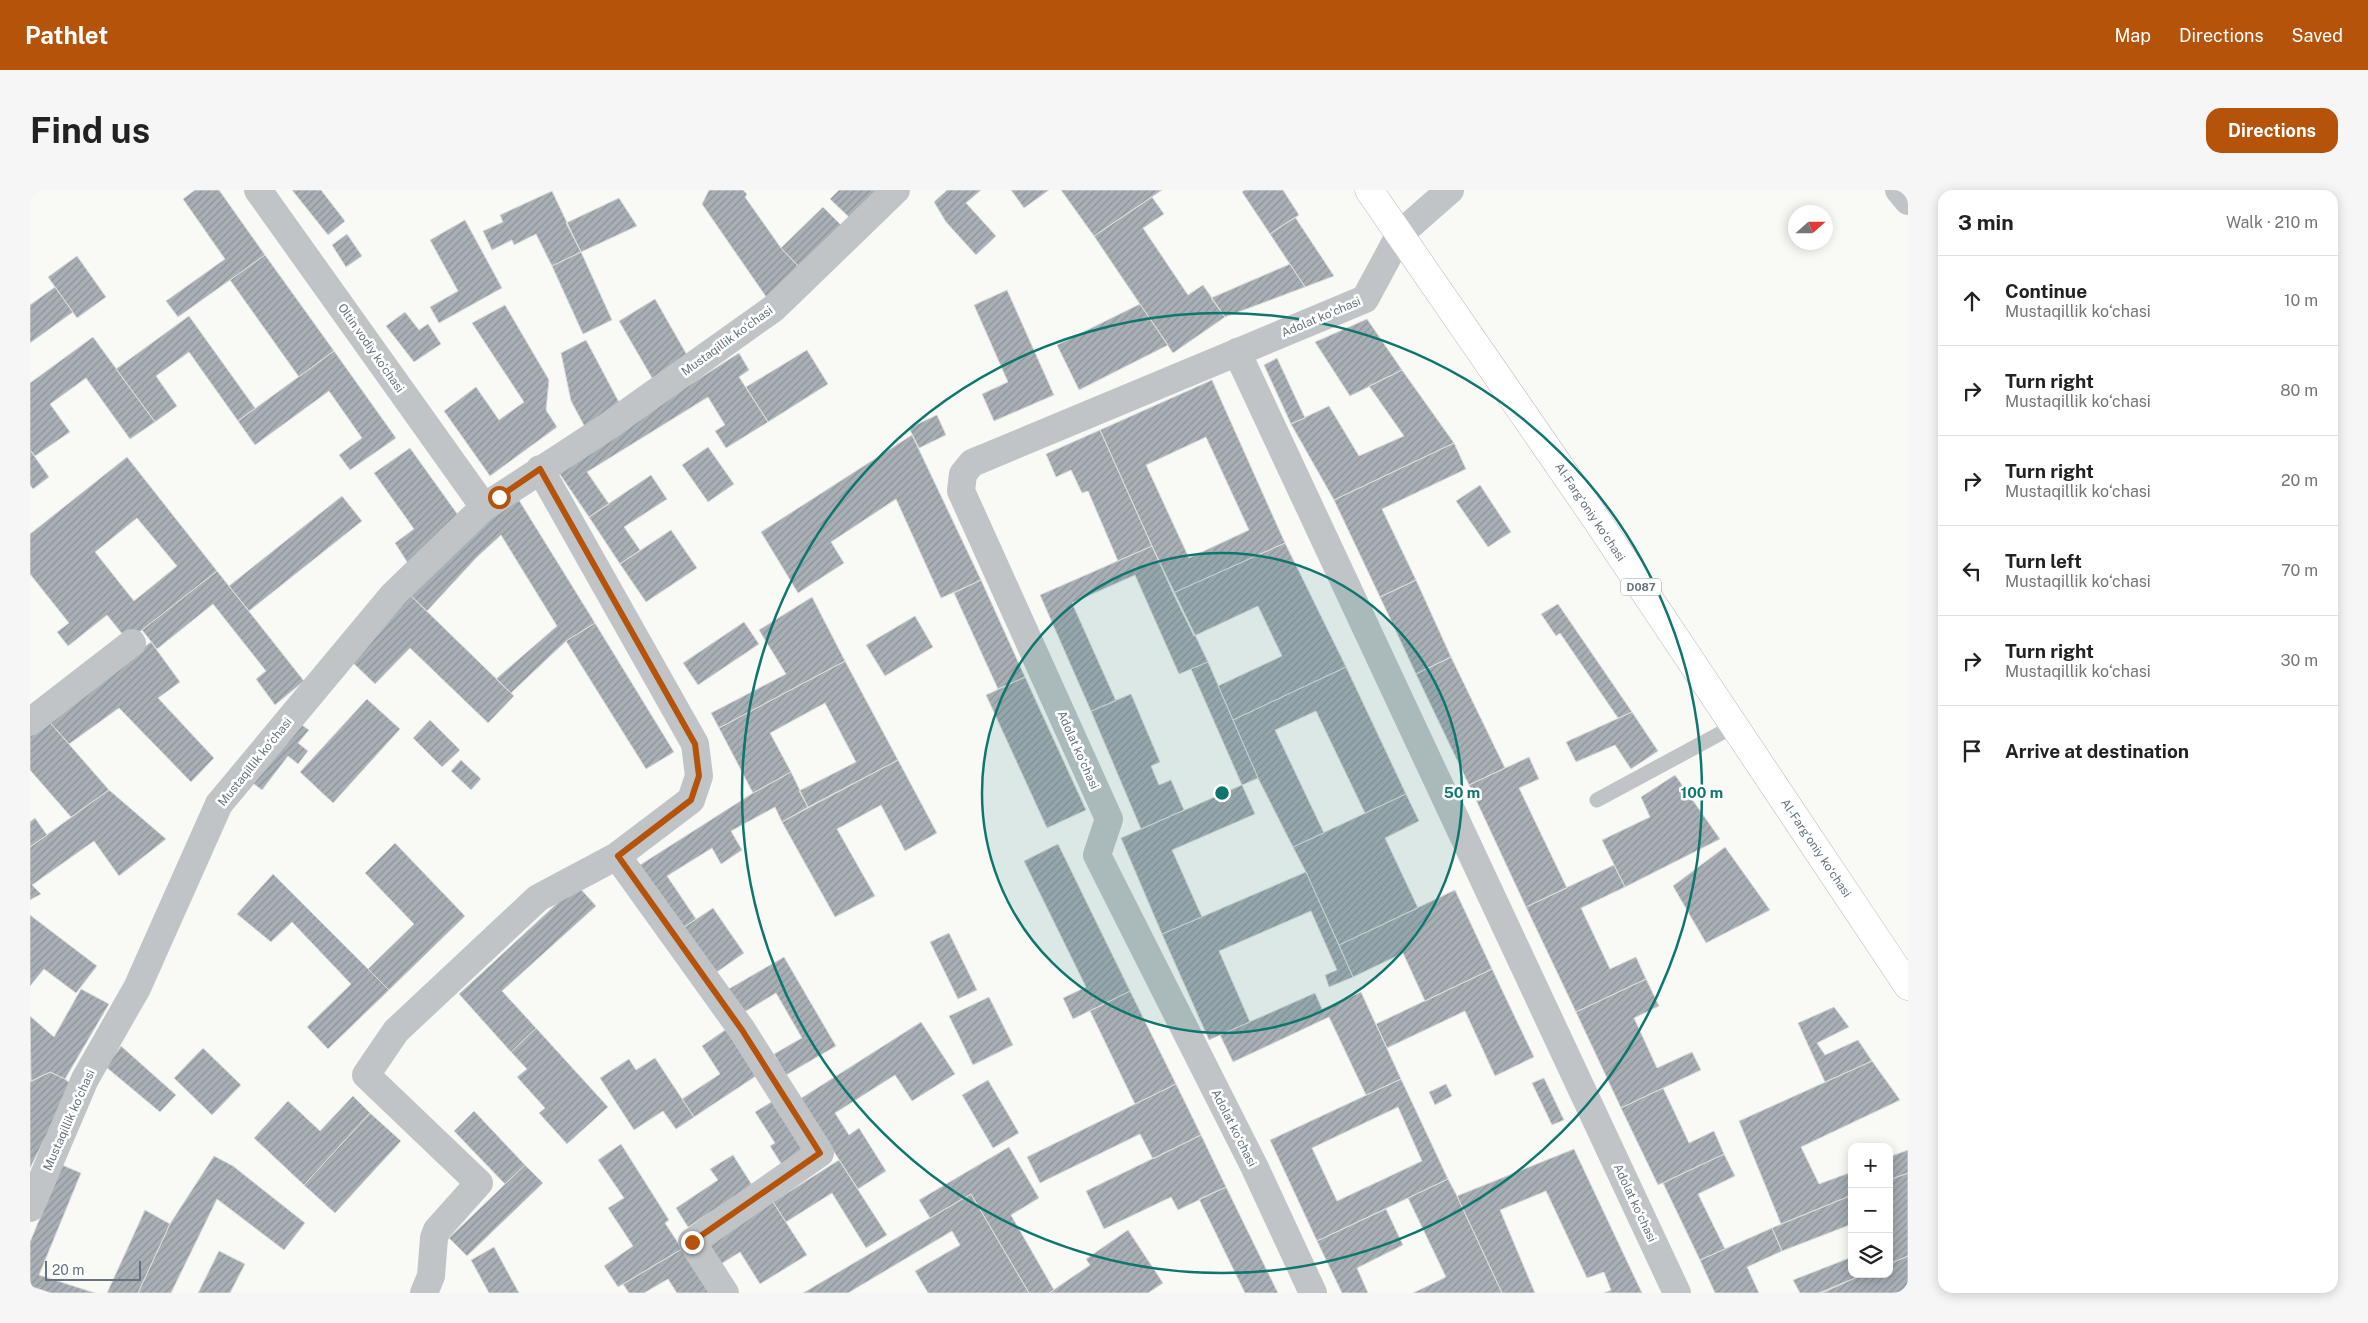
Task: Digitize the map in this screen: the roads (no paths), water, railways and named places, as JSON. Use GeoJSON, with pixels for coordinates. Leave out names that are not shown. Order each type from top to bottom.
{"type":"FeatureCollection","features":[{"type":"Feature","properties":{"kind":"main road","name":"Al-Fargʻoniy koʻchasi"},"geometry":{"type":"LineString","coordinates":[[1370,190],[1601,527],[1908,986]]}},
{"type":"Feature","properties":{"kind":"street","name":"Oltin vodiy ko'chasi"},"geometry":{"type":"LineString","coordinates":[[258,190],[484,507]]}},
{"type":"Feature","properties":{"kind":"street","name":"Mustaqillik ko‘chasi"},"geometry":{"type":"LineString","coordinates":[[30,1208],[84,1079],[137,988],[219,804],[394,595],[484,507],[607,427],[774,308],[896,190]]}},
{"type":"Feature","properties":{"kind":"street"},"geometry":{"type":"LineString","coordinates":[[1400,234],[1450,190]]}},
{"type":"Feature","properties":{"kind":"street"},"geometry":{"type":"LineString","coordinates":[[1899,190],[1908,201]]}},
{"type":"Feature","properties":{"kind":"street","name":"Adolat koʻchasi"},"geometry":{"type":"LineString","coordinates":[[1313,1293],[1255,1168],[1097,855],[1109,819],[962,491],[963,474],[972,463],[1365,299],[1400,234]]}},
{"type":"Feature","properties":{"kind":"street","name":"Adolat koʻchasi"},"geometry":{"type":"LineString","coordinates":[[1237,352],[1677,1293]]}},
{"type":"Feature","properties":{"kind":"street"},"geometry":{"type":"LineString","coordinates":[[424,1293],[431,1276],[434,1238],[437,1230],[478,1183],[366,1075],[396,1031],[538,898],[618,856],[691,800],[699,776],[695,744],[540,469]]}},
{"type":"Feature","properties":{"kind":"street"},"geometry":{"type":"LineString","coordinates":[[30,722],[132,643]]}},
{"type":"Feature","properties":{"kind":"street"},"geometry":{"type":"LineString","coordinates":[[618,856],[742,1030],[820,1153],[692,1242],[725,1293]]}},
{"type":"Feature","properties":{"kind":"lane"},"geometry":{"type":"LineString","coordinates":[[1597,800],[1734,726]]}}]}
